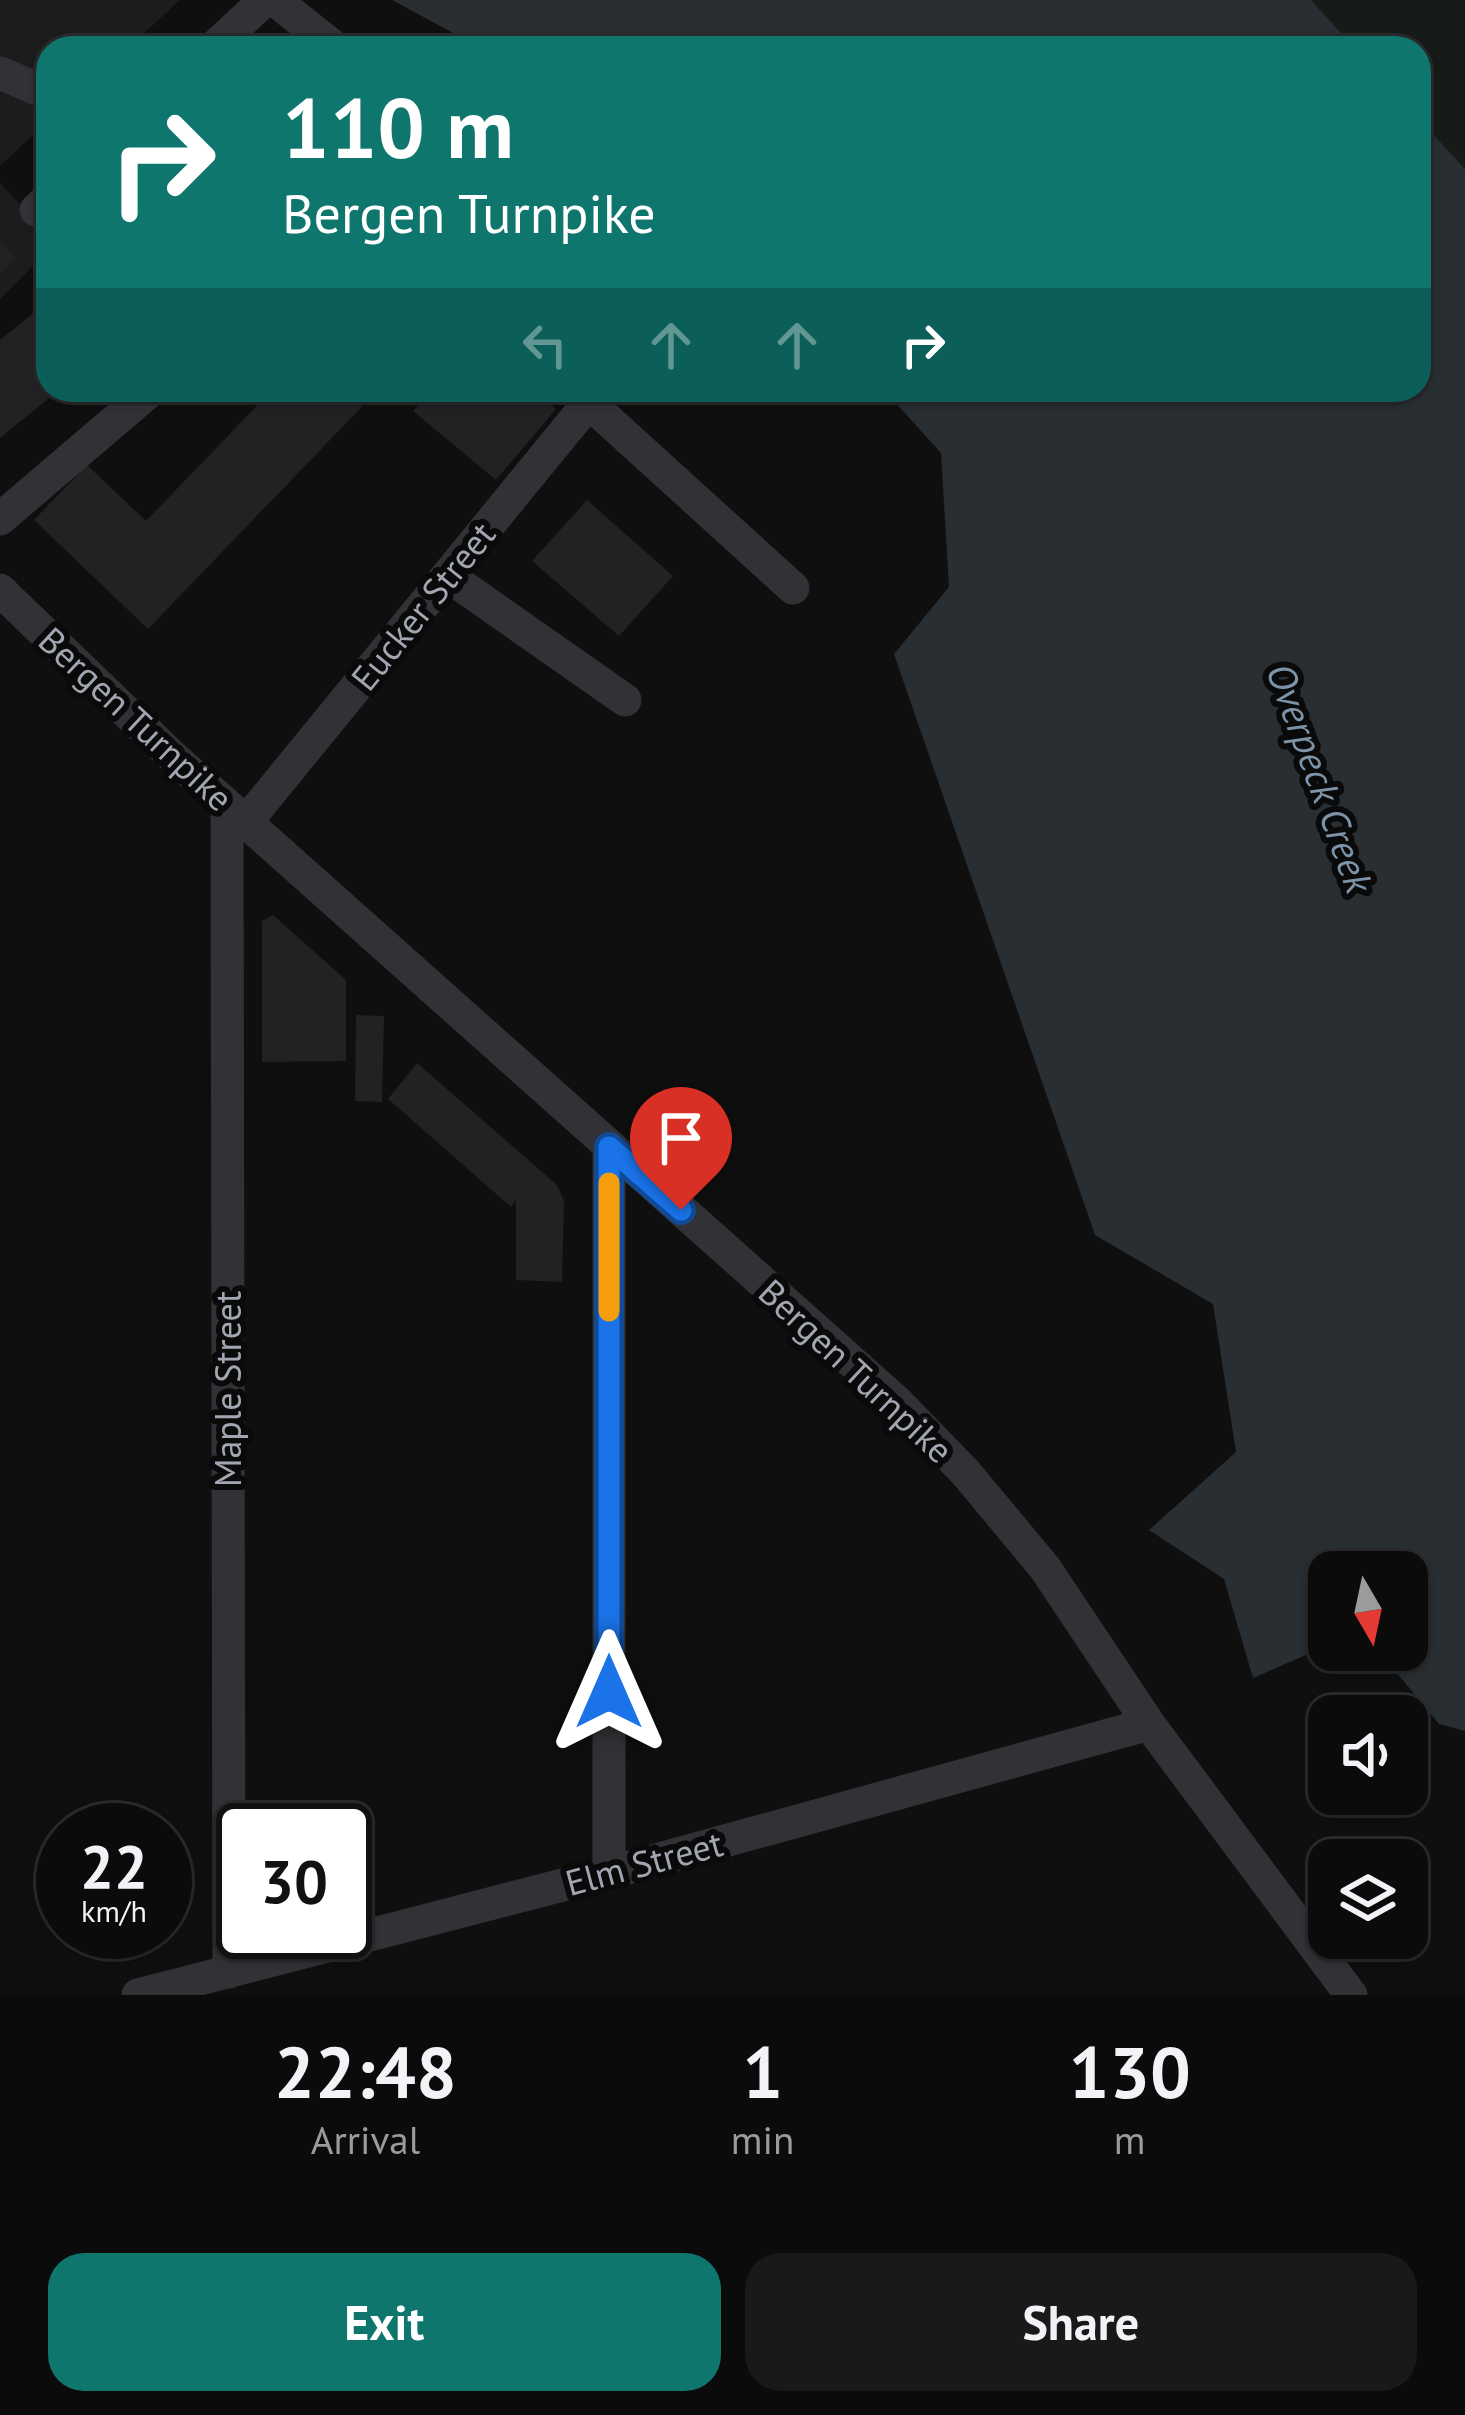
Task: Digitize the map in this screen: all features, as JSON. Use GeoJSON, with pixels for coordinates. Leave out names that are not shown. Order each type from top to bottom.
{"type":"FeatureCollection","features":[{"type":"Feature","properties":{"kind":"street"},"geometry":{"type":"LineString","coordinates":[[226,36],[265,0]]}},
{"type":"Feature","properties":{"kind":"street"},"geometry":{"type":"LineString","coordinates":[[274,0],[320,36]]}},
{"type":"Feature","properties":{"kind":"street"},"geometry":{"type":"LineString","coordinates":[[0,73],[36,89]]}},
{"type":"Feature","properties":{"kind":"street"},"geometry":{"type":"LineString","coordinates":[[0,519],[137,402]]}},
{"type":"Feature","properties":{"kind":"street","name":"Eucker Street"},"geometry":{"type":"LineString","coordinates":[[237,814],[448,576],[582,402]]}},
{"type":"Feature","properties":{"kind":"street"},"geometry":{"type":"LineString","coordinates":[[596,402],[793,588]]}},
{"type":"Feature","properties":{"kind":"street"},"geometry":{"type":"LineString","coordinates":[[448,576],[625,700]]}},
{"type":"Feature","properties":{"kind":"street","name":"Bergen Turnpike"},"geometry":{"type":"LineString","coordinates":[[0,590],[237,814],[896,1401],[966,1473],[1045,1568],[1149,1724],[1351,1995]]}},
{"type":"Feature","properties":{"kind":"street","name":"Maple Street"},"geometry":{"type":"LineString","coordinates":[[229,1972],[237,814]]}},
{"type":"Feature","properties":{"kind":"street"},"geometry":{"type":"LineString","coordinates":[[609,1147],[609,1874]]}},
{"type":"Feature","properties":{"kind":"street","name":"Elm Street"},"geometry":{"type":"LineString","coordinates":[[137,1995],[609,1874],[1149,1724]]}},
{"type":"Feature","properties":{"kind":"shaded area"},"geometry":{"type":"Polygon","coordinates":[[[0,0],[180,0],[141,36],[36,36],[36,132],[0,166],[0,0]]]}},
{"type":"Feature","properties":{"kind":"shaded area"},"geometry":{"type":"Polygon","coordinates":[[[1311,0],[1465,0],[1465,169],[1431,132],[1431,36],[1344,36],[1311,0]]]}},
{"type":"Feature","properties":{"kind":"shaded area"},"geometry":{"type":"Polygon","coordinates":[[[0,183],[36,221],[36,263],[0,299],[0,183]]]}},
{"type":"Feature","properties":{"kind":"water"},"geometry":{"type":"Polygon","coordinates":[[[392,0],[1311,0],[1344,36],[459,36],[392,0]]]}},
{"type":"Feature","properties":{"kind":"water","name":"Overpeck Creek"},"geometry":{"type":"Polygon","coordinates":[[[1431,132],[1465,169],[1465,1731],[1439,1724],[1428,1711],[1428,1695],[1415,1695],[1395,1671],[1428,1671],[1428,1551],[1308,1551],[1308,1654],[1253,1678],[1224,1579],[1149,1530],[1236,1452],[1213,1304],[1095,1235],[894,654],[949,587],[941,453],[895,402],[1431,402],[1431,132]]]}},
{"type":"Feature","properties":{"kind":"building"},"geometry":{"type":"Polygon","coordinates":[[[0,240],[17,259],[0,274],[0,240]]]}},
{"type":"Feature","properties":{"kind":"building"},"geometry":{"type":"Polygon","coordinates":[[[36,311],[36,402],[44,402],[0,438],[0,340],[36,311]]]}},
{"type":"Feature","properties":{"kind":"building"},"geometry":{"type":"Polygon","coordinates":[[[260,402],[366,402],[148,629],[34,520],[87,465],[146,521],[260,402]]]}},
{"type":"Feature","properties":{"kind":"building"},"geometry":{"type":"Polygon","coordinates":[[[421,402],[548,402],[556,409],[496,480],[413,411],[421,402]]]}},
{"type":"Feature","properties":{"kind":"building"},"geometry":{"type":"Polygon","coordinates":[[[587,500],[673,576],[619,636],[532,561],[587,500]]]}},
{"type":"Feature","properties":{"kind":"building"},"geometry":{"type":"Polygon","coordinates":[[[273,915],[346,980],[346,1061],[262,1062],[262,921],[273,915]]]}},
{"type":"Feature","properties":{"kind":"building"},"geometry":{"type":"Polygon","coordinates":[[[356,1015],[384,1016],[382,1102],[355,1101],[356,1015]]]}},
{"type":"Feature","properties":{"kind":"building"},"geometry":{"type":"Polygon","coordinates":[[[417,1063],[557,1185],[564,1201],[562,1282],[516,1280],[516,1200],[511,1207],[388,1099],[417,1063]]]}},
{"type":"Feature","properties":{"kind":"slow traffic"},"geometry":{"type":"LineString","coordinates":[[609,1183],[609,1311]]}},
{"type":"Feature","properties":{"kind":"route"},"geometry":{"type":"LineString","coordinates":[[609,1692],[609,1147],[681,1210]]}}]}
